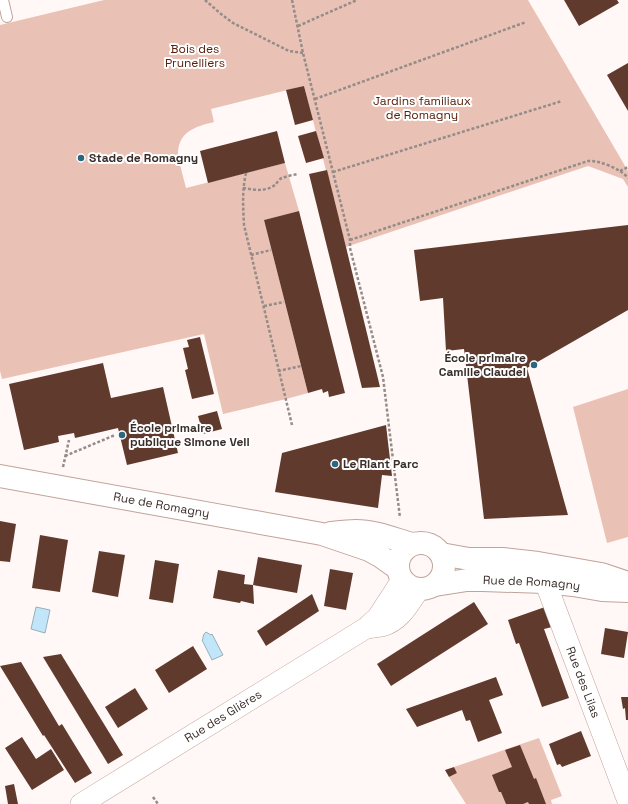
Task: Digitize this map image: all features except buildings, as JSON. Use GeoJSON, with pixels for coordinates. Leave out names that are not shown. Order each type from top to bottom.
{"type":"FeatureCollection","features":[{"type":"Feature","properties":{"kind":"street","name":"Rue de Romagny"},"geometry":{"type":"LineString","coordinates":[[0,476],[322,534],[369,550],[383,558],[413,580],[483,580],[542,573],[600,574],[628,582]]}},
{"type":"Feature","properties":{"kind":"street","name":"Rue de Romagny"},"geometry":{"type":"LineString","coordinates":[[322,534],[361,531],[382,535],[412,544]]}},
{"type":"Feature","properties":{"kind":"street"},"geometry":{"type":"LineString","coordinates":[[422,542],[437,549],[441,554],[444,570],[440,580],[413,580],[398,558],[401,552],[412,544],[422,542]]}},
{"type":"Feature","properties":{"kind":"street","name":"Rue de Romagny"},"geometry":{"type":"LineString","coordinates":[[441,554],[469,559],[503,559],[572,585],[602,590],[628,591]]}},
{"type":"Feature","properties":{"kind":"street","name":"Rue des Lilas"},"geometry":{"type":"LineString","coordinates":[[542,573],[628,801]]}},
{"type":"Feature","properties":{"kind":"street","name":"Rue des Glières"},"geometry":{"type":"LineString","coordinates":[[81,804],[366,628],[374,622],[413,580]]}},
{"type":"Feature","properties":{"kind":"lane"},"geometry":{"type":"LineString","coordinates":[[3,0],[7,17]]}},
{"type":"Feature","properties":{"kind":"path"},"geometry":{"type":"LineString","coordinates":[[205,0],[221,14],[250,32],[289,51],[303,53]]}},
{"type":"Feature","properties":{"kind":"path"},"geometry":{"type":"LineString","coordinates":[[292,0],[303,53],[350,240],[350,248],[383,377],[400,521]]}},
{"type":"Feature","properties":{"kind":"path"},"geometry":{"type":"LineString","coordinates":[[298,26],[357,0]]}},
{"type":"Feature","properties":{"kind":"path"},"geometry":{"type":"LineString","coordinates":[[315,99],[526,22]]}},
{"type":"Feature","properties":{"kind":"path"},"geometry":{"type":"LineString","coordinates":[[333,172],[562,101]]}},
{"type":"Feature","properties":{"kind":"path"},"geometry":{"type":"LineString","coordinates":[[350,240],[588,161],[597,162],[620,171],[628,178]]}},
{"type":"Feature","properties":{"kind":"path"},"geometry":{"type":"LineString","coordinates":[[620,171],[628,167]]}},
{"type":"Feature","properties":{"kind":"path"},"geometry":{"type":"LineString","coordinates":[[246,173],[243,188],[244,225],[292,424]]}},
{"type":"Feature","properties":{"kind":"path"},"geometry":{"type":"LineString","coordinates":[[243,188],[264,190],[270,188],[282,178],[298,174]]}},
{"type":"Feature","properties":{"kind":"path"},"geometry":{"type":"LineString","coordinates":[[251,255],[271,250]]}},
{"type":"Feature","properties":{"kind":"path"},"geometry":{"type":"LineString","coordinates":[[264,306],[284,302]]}},
{"type":"Feature","properties":{"kind":"path"},"geometry":{"type":"LineString","coordinates":[[278,371],[301,366]]}},
{"type":"Feature","properties":{"kind":"path"},"geometry":{"type":"LineString","coordinates":[[65,456],[115,435]]}},
{"type":"Feature","properties":{"kind":"path"},"geometry":{"type":"LineString","coordinates":[[59,487],[69,440]]}},
{"type":"Feature","properties":{"kind":"path"},"geometry":{"type":"LineString","coordinates":[[153,797],[158,804]]}},
{"type":"Feature","properties":{"kind":"green space"},"geometry":{"type":"Polygon","coordinates":[[[104,0],[528,0],[628,171],[628,187],[623,179],[588,166],[346,247],[304,86],[211,109],[214,122],[200,126],[188,132],[180,142],[178,157],[186,188],[285,163],[299,211],[264,220],[308,393],[223,414],[204,334],[2,379],[0,371],[0,25],[104,0]]]}},
{"type":"Feature","properties":{"kind":"green space"},"geometry":{"type":"Polygon","coordinates":[[[628,389],[628,537],[607,543],[573,407],[628,389]]]}},
{"type":"Feature","properties":{"kind":"green space"},"geometry":{"type":"Polygon","coordinates":[[[539,738],[562,796],[551,800],[552,804],[466,804],[449,777],[457,773],[454,767],[539,738]]]}},
{"type":"Feature","properties":{"kind":"water"},"geometry":{"type":"Polygon","coordinates":[[[36,607],[50,610],[45,633],[31,629],[36,607]]]}},
{"type":"Feature","properties":{"kind":"water"},"geometry":{"type":"Polygon","coordinates":[[[206,632],[211,635],[212,634],[223,655],[212,660],[202,640],[206,632]]]}},
{"type":"Feature","properties":{"kind":"place","name":"Stade de Romagny"},"geometry":{"type":"Point","coordinates":[81,158]}},
{"type":"Feature","properties":{"kind":"place","name":"École primaire Camille Claudel"},"geometry":{"type":"Point","coordinates":[534,365]}},
{"type":"Feature","properties":{"kind":"place","name":"École primaire publique Simone Veil"},"geometry":{"type":"Point","coordinates":[122,435]}},
{"type":"Feature","properties":{"kind":"place","name":"Le Riant Parc"},"geometry":{"type":"Point","coordinates":[335,464]}},
{"type":"Feature","properties":{"kind":"park label","name":"Bois des Prunelliers"},"geometry":{"type":"Point","coordinates":[195,56]}},
{"type":"Feature","properties":{"kind":"park label","name":"Jardins familiaux de Romagny"},"geometry":{"type":"Point","coordinates":[422,108]}}]}
